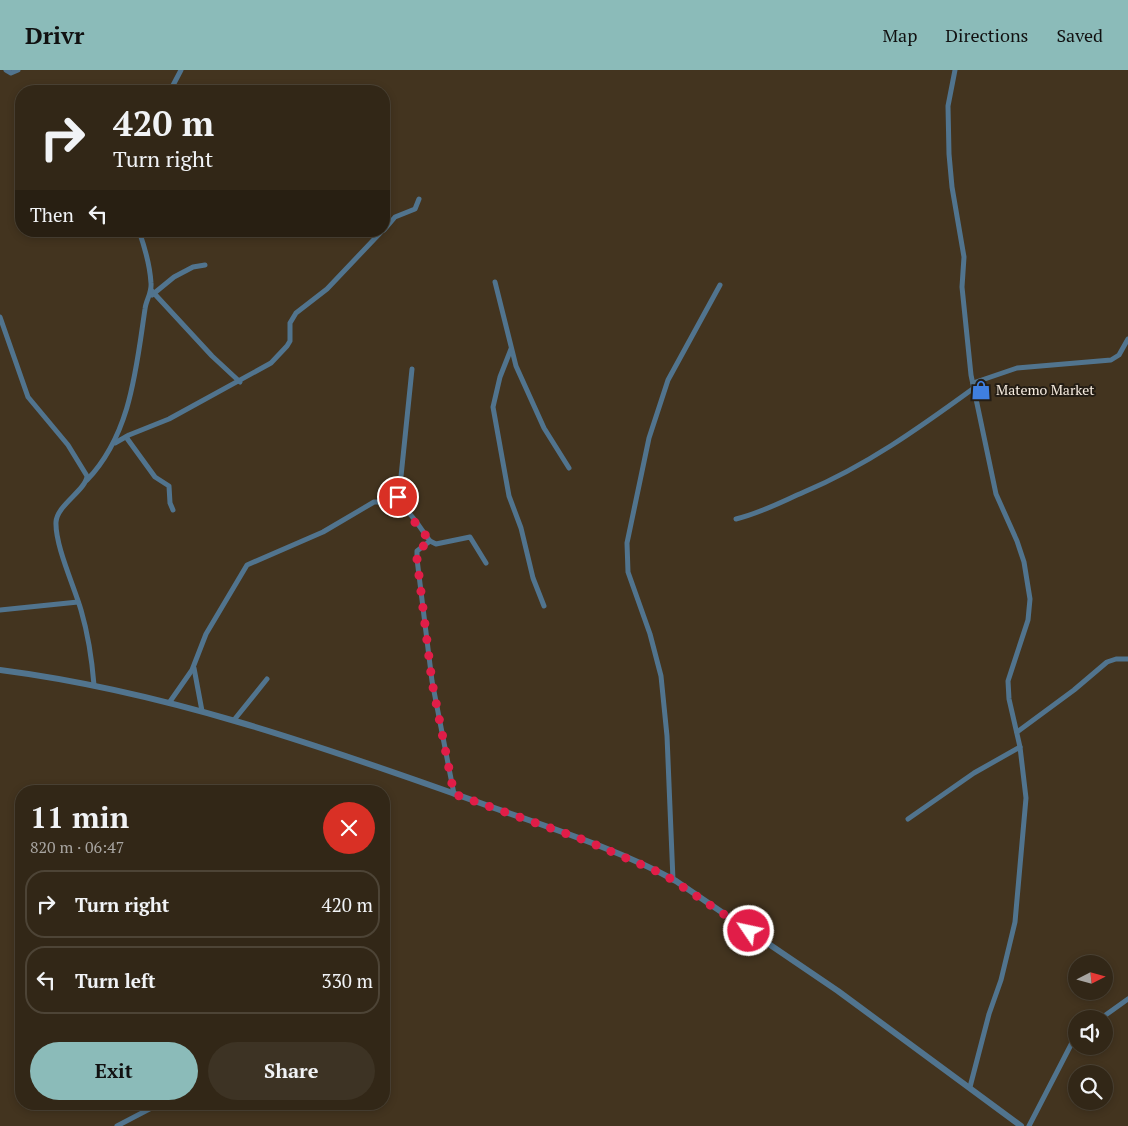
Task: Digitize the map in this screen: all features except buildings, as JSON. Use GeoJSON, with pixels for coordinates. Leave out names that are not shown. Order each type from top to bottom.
{"type":"FeatureCollection","features":[{"type":"Feature","properties":{"kind":"street"},"geometry":{"type":"LineString","coordinates":[[6,70],[11,73],[18,70]]}},
{"type":"Feature","properties":{"kind":"street"},"geometry":{"type":"LineString","coordinates":[[173,85],[181,70]]}},
{"type":"Feature","properties":{"kind":"street"},"geometry":{"type":"LineString","coordinates":[[955,70],[948,106],[949,154],[952,188],[964,257],[962,287],[974,386],[996,494],[1018,541],[1028,583],[1028,620],[1008,681],[1008,692],[1020,747],[1026,798],[1015,922],[1001,980],[989,1014],[970,1087]]}},
{"type":"Feature","properties":{"kind":"street"},"geometry":{"type":"LineString","coordinates":[[390,222],[395,217],[415,208],[419,199]]}},
{"type":"Feature","properties":{"kind":"street"},"geometry":{"type":"LineString","coordinates":[[141,237],[153,292],[212,356],[240,382]]}},
{"type":"Feature","properties":{"kind":"street"},"geometry":{"type":"LineString","coordinates":[[115,443],[169,419],[272,363],[290,341],[290,323],[296,313],[327,289],[376,237]]}},
{"type":"Feature","properties":{"kind":"street"},"geometry":{"type":"LineString","coordinates":[[94,685],[88,641],[58,539],[56,519],[87,480],[102,465],[115,443],[129,400],[149,298],[153,292],[174,277],[193,268],[205,265]]}},
{"type":"Feature","properties":{"kind":"street"},"geometry":{"type":"LineString","coordinates":[[495,282],[511,349],[524,387],[544,428],[569,468]]}},
{"type":"Feature","properties":{"kind":"street"},"geometry":{"type":"LineString","coordinates":[[673,880],[667,736],[660,676],[650,634],[628,572],[627,543],[649,438],[668,380],[720,285]]}},
{"type":"Feature","properties":{"kind":"street"},"geometry":{"type":"LineString","coordinates":[[0,317],[28,397],[68,445],[85,471],[87,480]]}},
{"type":"Feature","properties":{"kind":"street"},"geometry":{"type":"LineString","coordinates":[[736,519],[772,508],[856,468],[885,451],[974,386],[1017,368],[1111,360],[1119,355],[1128,339]]}},
{"type":"Feature","properties":{"kind":"street"},"geometry":{"type":"LineString","coordinates":[[511,349],[500,377],[493,408],[509,496],[521,528],[533,578],[544,606]]}},
{"type":"Feature","properties":{"kind":"street"},"geometry":{"type":"LineString","coordinates":[[394,502],[399,496],[402,486],[412,369]]}},
{"type":"Feature","properties":{"kind":"street"},"geometry":{"type":"LineString","coordinates":[[126,437],[155,477],[169,486],[170,503],[173,510]]}},
{"type":"Feature","properties":{"kind":"street"},"geometry":{"type":"LineString","coordinates":[[399,496],[401,506]]}},
{"type":"Feature","properties":{"kind":"street"},"geometry":{"type":"LineString","coordinates":[[170,703],[194,667],[206,634],[247,565],[323,532],[374,502],[394,502],[401,506],[413,517],[430,541],[436,544],[470,537],[486,563]]}},
{"type":"Feature","properties":{"kind":"street"},"geometry":{"type":"LineString","coordinates":[[430,541],[417,551],[417,559],[432,682],[454,794]]}},
{"type":"Feature","properties":{"kind":"street"},"geometry":{"type":"LineString","coordinates":[[0,610],[78,602]]}},
{"type":"Feature","properties":{"kind":"street"},"geometry":{"type":"LineString","coordinates":[[1017,732],[1074,690],[1107,662],[1116,659],[1128,659]]}},
{"type":"Feature","properties":{"kind":"street"},"geometry":{"type":"LineString","coordinates":[[194,667],[202,711]]}},
{"type":"Feature","properties":{"kind":"street"},"geometry":{"type":"LineString","coordinates":[[0,670],[94,685],[234,720],[322,746],[587,841],[673,880],[838,991],[1021,1126]]}},
{"type":"Feature","properties":{"kind":"street"},"geometry":{"type":"LineString","coordinates":[[234,720],[267,680]]}},
{"type":"Feature","properties":{"kind":"street"},"geometry":{"type":"LineString","coordinates":[[908,819],[974,773],[1020,747]]}},
{"type":"Feature","properties":{"kind":"street"},"geometry":{"type":"LineString","coordinates":[[1113,1010],[1128,999]]}},
{"type":"Feature","properties":{"kind":"street"},"geometry":{"type":"LineString","coordinates":[[1029,1126],[1068,1051]]}},
{"type":"Feature","properties":{"kind":"street"},"geometry":{"type":"LineString","coordinates":[[117,1126],[148,1110]]}},
{"type":"Feature","properties":{"kind":"place","name":"Matemo Market"},"geometry":{"type":"Point","coordinates":[981,390]}},
{"type":"Feature","properties":{"kind":"route"},"geometry":{"type":"LineString","coordinates":[[398,497],[401,506],[413,517],[430,541],[428,545],[417,551],[417,559],[432,682],[454,794],[587,841],[665,875],[749,931]]}}]}
